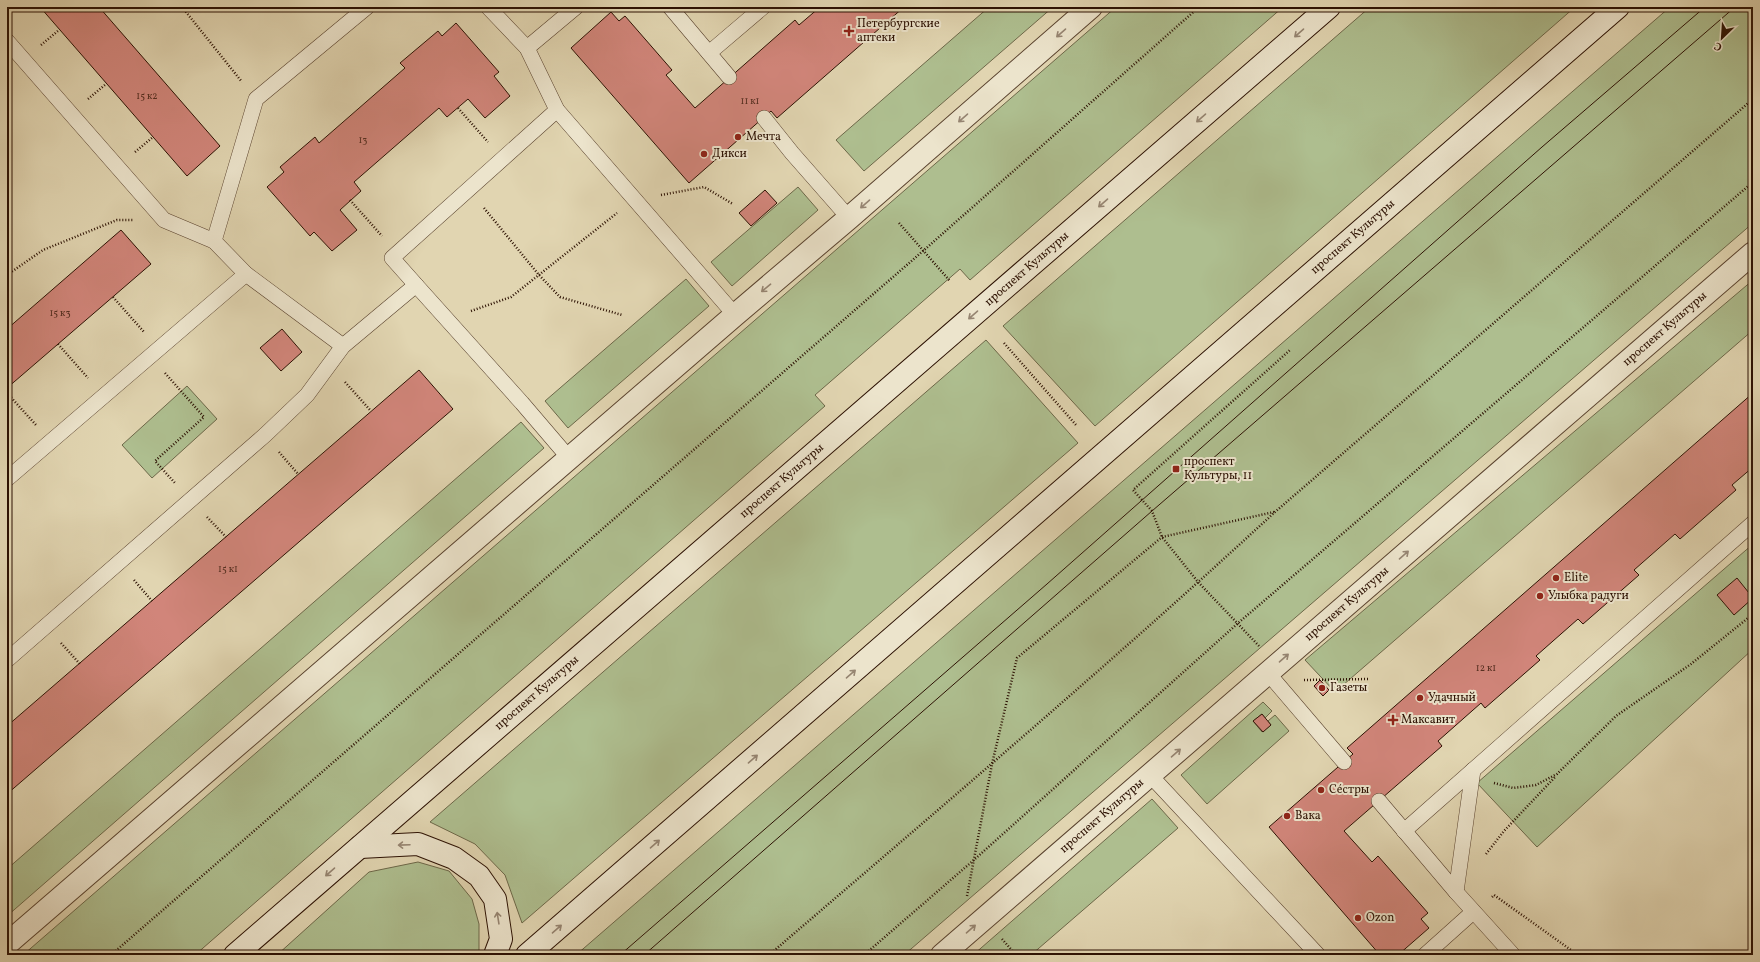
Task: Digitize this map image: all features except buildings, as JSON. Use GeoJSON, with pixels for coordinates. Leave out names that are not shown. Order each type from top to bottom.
{"type":"FeatureCollection","features":[{"type":"Feature","properties":{"kind":"main road"},"geometry":{"type":"LineString","coordinates":[[7,944],[1091,7]]}},
{"type":"Feature","properties":{"kind":"main road","name":"проспект Культуры"},"geometry":{"type":"LineString","coordinates":[[235,955],[1329,7]]}},
{"type":"Feature","properties":{"kind":"main road","name":"проспект Культуры"},"geometry":{"type":"LineString","coordinates":[[527,955],[1618,7]]}},
{"type":"Feature","properties":{"kind":"main road","name":"проспект Культуры"},"geometry":{"type":"LineString","coordinates":[[942,955],[1753,253]]}},
{"type":"Feature","properties":{"kind":"main road"},"geometry":{"type":"LineString","coordinates":[[360,846],[418,844],[454,858],[479,876],[494,900],[501,940],[495,955]]}},
{"type":"Feature","properties":{"kind":"lane"},"geometry":{"type":"LineString","coordinates":[[214,241],[256,99],[367,7]]}},
{"type":"Feature","properties":{"kind":"lane"},"geometry":{"type":"LineString","coordinates":[[488,7],[527,48],[557,110],[735,315]]}},
{"type":"Feature","properties":{"kind":"lane"},"geometry":{"type":"LineString","coordinates":[[527,48],[576,7]]}},
{"type":"Feature","properties":{"kind":"lane"},"geometry":{"type":"LineString","coordinates":[[670,7],[729,77]]}},
{"type":"Feature","properties":{"kind":"lane"},"geometry":{"type":"LineString","coordinates":[[709,53],[763,7]]}},
{"type":"Feature","properties":{"kind":"lane"},"geometry":{"type":"LineString","coordinates":[[7,41],[164,220],[214,241],[246,274],[343,346]]}},
{"type":"Feature","properties":{"kind":"lane"},"geometry":{"type":"LineString","coordinates":[[557,110],[392,258],[522,403],[569,458]]}},
{"type":"Feature","properties":{"kind":"lane"},"geometry":{"type":"LineString","coordinates":[[764,118],[848,218]]}},
{"type":"Feature","properties":{"kind":"lane"},"geometry":{"type":"LineString","coordinates":[[7,479],[246,274]]}},
{"type":"Feature","properties":{"kind":"lane"},"geometry":{"type":"LineString","coordinates":[[7,660],[265,435],[307,395],[343,346],[416,285]]}},
{"type":"Feature","properties":{"kind":"lane"},"geometry":{"type":"LineString","coordinates":[[1404,831],[1753,523]]}},
{"type":"Feature","properties":{"kind":"lane"},"geometry":{"type":"LineString","coordinates":[[1268,672],[1344,762]]}},
{"type":"Feature","properties":{"kind":"lane"},"geometry":{"type":"LineString","coordinates":[[1456,892],[1473,770]]}},
{"type":"Feature","properties":{"kind":"lane"},"geometry":{"type":"LineString","coordinates":[[1150,775],[1318,955]]}},
{"type":"Feature","properties":{"kind":"lane"},"geometry":{"type":"LineString","coordinates":[[1379,801],[1456,892],[1513,955]]}},
{"type":"Feature","properties":{"kind":"lane"},"geometry":{"type":"LineString","coordinates":[[1425,955],[1474,912]]}},
{"type":"Feature","properties":{"kind":"path"},"geometry":{"type":"LineString","coordinates":[[182,7],[256,99]]}},
{"type":"Feature","properties":{"kind":"path"},"geometry":{"type":"LineString","coordinates":[[111,955],[923,251],[1198,7]]}},
{"type":"Feature","properties":{"kind":"path"},"geometry":{"type":"LineString","coordinates":[[768,955],[992,764],[1275,512],[1753,99]]}},
{"type":"Feature","properties":{"kind":"path"},"geometry":{"type":"LineString","coordinates":[[458,108],[502,158]]}},
{"type":"Feature","properties":{"kind":"path"},"geometry":{"type":"LineString","coordinates":[[864,955],[975,859],[1237,624],[1753,182]]}},
{"type":"Feature","properties":{"kind":"path"},"geometry":{"type":"LineString","coordinates":[[447,319],[511,297],[635,200],[704,187],[733,204]]}},
{"type":"Feature","properties":{"kind":"path"},"geometry":{"type":"LineString","coordinates":[[468,189],[538,275],[560,297],[622,314]]}},
{"type":"Feature","properties":{"kind":"path"},"geometry":{"type":"LineString","coordinates":[[350,200],[381,234],[392,258]]}},
{"type":"Feature","properties":{"kind":"path"},"geometry":{"type":"LineString","coordinates":[[7,275],[43,250],[117,220],[164,220]]}},
{"type":"Feature","properties":{"kind":"path"},"geometry":{"type":"LineString","coordinates":[[899,224],[950,282]]}},
{"type":"Feature","properties":{"kind":"path"},"geometry":{"type":"LineString","coordinates":[[113,297],[204,417],[155,462],[226,537]]}},
{"type":"Feature","properties":{"kind":"path"},"geometry":{"type":"LineString","coordinates":[[1004,343],[1076,425]]}},
{"type":"Feature","properties":{"kind":"path"},"geometry":{"type":"LineString","coordinates":[[58,344],[104,396]]}},
{"type":"Feature","properties":{"kind":"path"},"geometry":{"type":"LineString","coordinates":[[1260,648],[1198,582],[1162,537],[1152,511],[1133,490],[1290,350]]}},
{"type":"Feature","properties":{"kind":"path"},"geometry":{"type":"LineString","coordinates":[[330,364],[371,411]]}},
{"type":"Feature","properties":{"kind":"path"},"geometry":{"type":"LineString","coordinates":[[7,393],[51,442]]}},
{"type":"Feature","properties":{"kind":"path"},"geometry":{"type":"LineString","coordinates":[[265,435],[298,474]]}},
{"type":"Feature","properties":{"kind":"path"},"geometry":{"type":"LineString","coordinates":[[983,919],[966,902],[992,764],[1017,658],[1162,537],[1275,512]]}},
{"type":"Feature","properties":{"kind":"path"},"geometry":{"type":"LineString","coordinates":[[119,563],[152,601]]}},
{"type":"Feature","properties":{"kind":"path"},"geometry":{"type":"LineString","coordinates":[[1485,855],[1504,831],[1616,716],[1691,664],[1753,614]]}},
{"type":"Feature","properties":{"kind":"path"},"geometry":{"type":"LineString","coordinates":[[1297,680],[1370,680]]}},
{"type":"Feature","properties":{"kind":"path"},"geometry":{"type":"LineString","coordinates":[[1473,770],[1491,782],[1512,788],[1536,785],[1558,774]]}},
{"type":"Feature","properties":{"kind":"path"},"geometry":{"type":"LineString","coordinates":[[1474,912],[1494,895],[1578,955]]}},
{"type":"Feature","properties":{"kind":"green space"},"geometry":{"type":"Polygon","coordinates":[[[989,7],[1053,7],[864,171],[836,140],[989,7]]]}},
{"type":"Feature","properties":{"kind":"green space"},"geometry":{"type":"Polygon","coordinates":[[[1116,7],[1283,7],[970,280],[960,269],[815,395],[825,406],[195,955],[23,955],[1116,7]]]}},
{"type":"Feature","properties":{"kind":"green space"},"geometry":{"type":"Polygon","coordinates":[[[1370,7],[1575,7],[1095,426],[1003,326],[1370,7]]]}},
{"type":"Feature","properties":{"kind":"green space"},"geometry":{"type":"Polygon","coordinates":[[[1670,7],[1753,7],[1753,223],[904,955],[576,955],[1670,7]]]}},
{"type":"Feature","properties":{"kind":"green space"},"geometry":{"type":"Polygon","coordinates":[[[798,187],[818,210],[732,286],[711,262],[798,187]]]}},
{"type":"Feature","properties":{"kind":"green space"},"geometry":{"type":"Polygon","coordinates":[[[686,279],[709,306],[568,428],[545,401],[686,279]]]}},
{"type":"Feature","properties":{"kind":"green space"},"geometry":{"type":"Polygon","coordinates":[[[1753,280],[1753,330],[1335,692],[1305,660],[1753,280]]]}},
{"type":"Feature","properties":{"kind":"green space"},"geometry":{"type":"Polygon","coordinates":[[[986,340],[1078,443],[522,923],[505,875],[475,844],[430,822],[986,340]]]}},
{"type":"Feature","properties":{"kind":"green space"},"geometry":{"type":"Polygon","coordinates":[[[187,386],[217,419],[152,478],[122,445],[187,386]]]}},
{"type":"Feature","properties":{"kind":"green space"},"geometry":{"type":"Polygon","coordinates":[[[521,422],[544,448],[7,916],[7,869],[521,422]]]}},
{"type":"Feature","properties":{"kind":"green space"},"geometry":{"type":"Polygon","coordinates":[[[1753,544],[1753,649],[1537,847],[1477,783],[1753,544]]]}},
{"type":"Feature","properties":{"kind":"green space"},"geometry":{"type":"Polygon","coordinates":[[[1263,702],[1272,711],[1265,718],[1262,714],[1253,721],[1262,732],[1271,725],[1268,721],[1275,715],[1289,731],[1207,804],[1181,775],[1263,702]]]}},
{"type":"Feature","properties":{"kind":"green space"},"geometry":{"type":"Polygon","coordinates":[[[1152,799],[1178,828],[1031,955],[973,955],[1152,799]]]}},
{"type":"Feature","properties":{"kind":"green space"},"geometry":{"type":"Polygon","coordinates":[[[418,862],[449,871],[472,899],[479,924],[479,953],[477,955],[277,955],[369,872],[418,862]]]}},
{"type":"Feature","properties":{"kind":"tram line"},"geometry":{"type":"LineString","coordinates":[[620,955],[1047,584],[1542,147],[1705,7]]}},
{"type":"Feature","properties":{"kind":"tram line"},"geometry":{"type":"LineString","coordinates":[[644,955],[1152,511],[1735,7]]}},
{"type":"Feature","properties":{"kind":"place","name":"Петербургские аптеки"},"geometry":{"type":"Point","coordinates":[849,31]}},
{"type":"Feature","properties":{"kind":"place","name":"Мечта"},"geometry":{"type":"Point","coordinates":[738,137]}},
{"type":"Feature","properties":{"kind":"place","name":"Дикси"},"geometry":{"type":"Point","coordinates":[704,154]}},
{"type":"Feature","properties":{"kind":"place","name":"проспект Культуры, 11"},"geometry":{"type":"Point","coordinates":[1176,469]}},
{"type":"Feature","properties":{"kind":"place","name":"Elite"},"geometry":{"type":"Point","coordinates":[1556,578]}},
{"type":"Feature","properties":{"kind":"place","name":"Улыбка радуги"},"geometry":{"type":"Point","coordinates":[1540,596]}},
{"type":"Feature","properties":{"kind":"place","name":"Газеты"},"geometry":{"type":"Point","coordinates":[1322,688]}},
{"type":"Feature","properties":{"kind":"place","name":"Удачный"},"geometry":{"type":"Point","coordinates":[1420,698]}},
{"type":"Feature","properties":{"kind":"place","name":"Максавит"},"geometry":{"type":"Point","coordinates":[1393,720]}},
{"type":"Feature","properties":{"kind":"place","name":"Се́стры"},"geometry":{"type":"Point","coordinates":[1321,790]}},
{"type":"Feature","properties":{"kind":"place","name":"Вака"},"geometry":{"type":"Point","coordinates":[1287,816]}},
{"type":"Feature","properties":{"kind":"place","name":"Ozon"},"geometry":{"type":"Point","coordinates":[1358,918]}}]}
